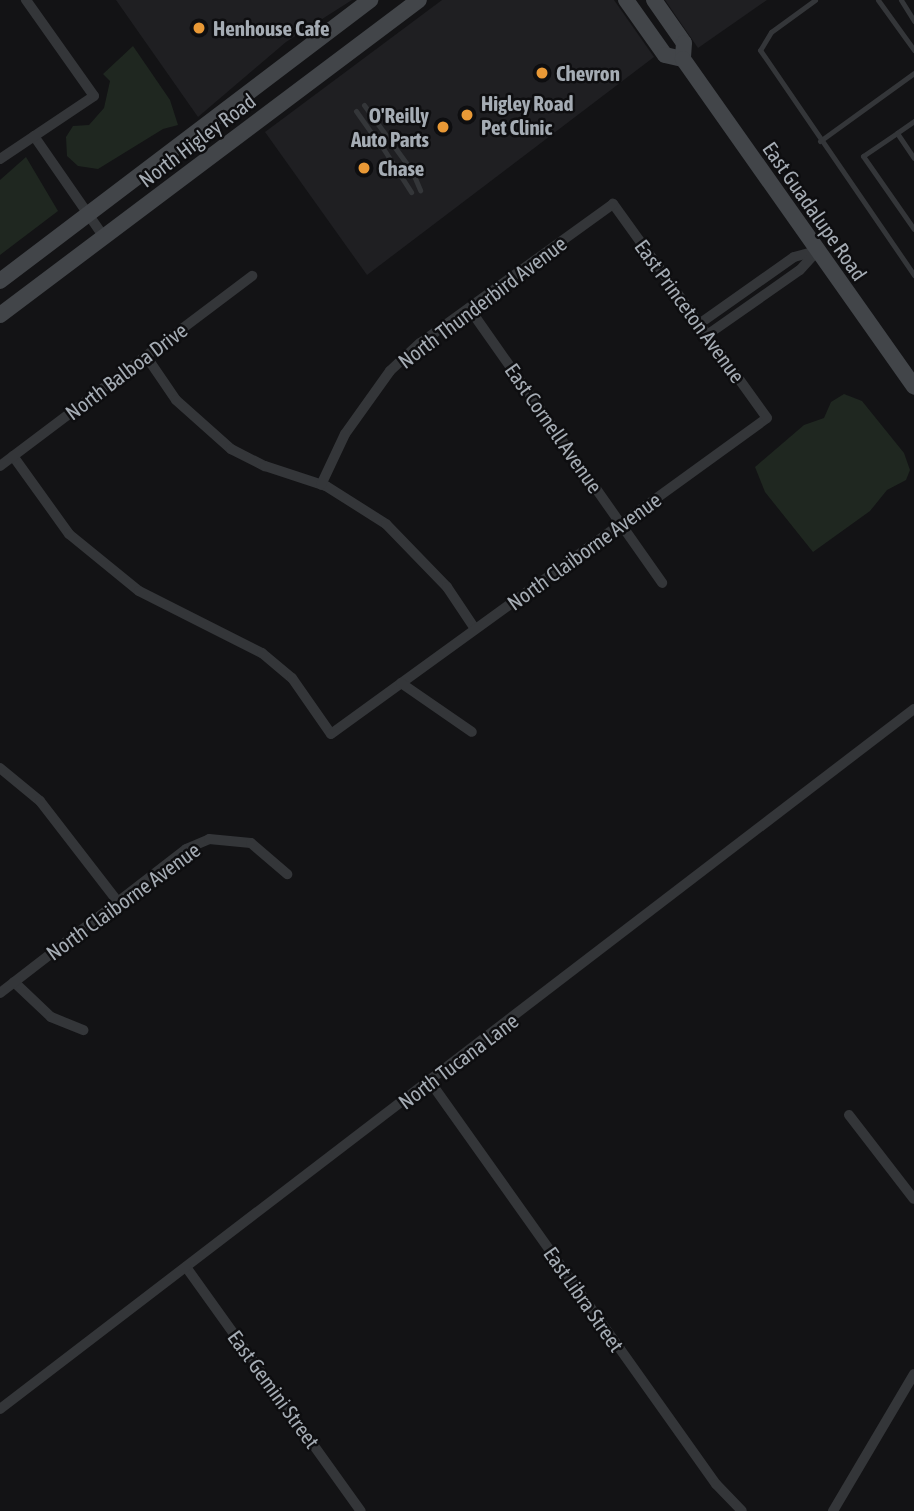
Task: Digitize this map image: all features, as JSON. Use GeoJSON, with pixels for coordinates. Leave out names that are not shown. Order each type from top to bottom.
{"type":"FeatureCollection","features":[{"type":"Feature","properties":{"kind":"main road","name":"North Higley Road"},"geometry":{"type":"LineString","coordinates":[[0,281],[370,0]]}},
{"type":"Feature","properties":{"kind":"main road","name":"North Higley Road"},"geometry":{"type":"LineString","coordinates":[[0,315],[419,0]]}},
{"type":"Feature","properties":{"kind":"main road","name":"East Guadalupe Road"},"geometry":{"type":"LineString","coordinates":[[626,0],[665,55],[683,59]]}},
{"type":"Feature","properties":{"kind":"main road","name":"East Guadalupe Road"},"geometry":{"type":"LineString","coordinates":[[654,0],[684,43],[683,59],[914,387]]}},
{"type":"Feature","properties":{"kind":"main road"},"geometry":{"type":"LineString","coordinates":[[251,91],[268,113]]}},
{"type":"Feature","properties":{"kind":"street"},"geometry":{"type":"LineString","coordinates":[[0,159],[94,96],[26,0]]}},
{"type":"Feature","properties":{"kind":"street"},"geometry":{"type":"LineString","coordinates":[[34,136],[104,237]]}},
{"type":"Feature","properties":{"kind":"street","name":"North Thunderbird Avenue"},"geometry":{"type":"LineString","coordinates":[[321,485],[345,434],[390,371],[419,343],[613,204]]}},
{"type":"Feature","properties":{"kind":"street","name":"East Princeton Avenue"},"geometry":{"type":"LineString","coordinates":[[613,204],[767,418]]}},
{"type":"Feature","properties":{"kind":"street"},"geometry":{"type":"LineString","coordinates":[[699,324],[794,257],[817,251]]}},
{"type":"Feature","properties":{"kind":"street"},"geometry":{"type":"LineString","coordinates":[[707,335],[800,270],[817,251]]}},
{"type":"Feature","properties":{"kind":"street","name":"North Balboa Drive"},"geometry":{"type":"LineString","coordinates":[[0,466],[252,276]]}},
{"type":"Feature","properties":{"kind":"street","name":"East Cornell Avenue"},"geometry":{"type":"LineString","coordinates":[[469,308],[662,583]]}},
{"type":"Feature","properties":{"kind":"street"},"geometry":{"type":"LineString","coordinates":[[145,356],[176,400],[231,449],[265,466],[321,485],[377,518],[414,549],[475,629]]}},
{"type":"Feature","properties":{"kind":"street","name":"North Claiborne Avenue"},"geometry":{"type":"LineString","coordinates":[[13,456],[69,534],[139,591],[262,653],[292,678],[331,734],[767,418]]}},
{"type":"Feature","properties":{"kind":"street"},"geometry":{"type":"LineString","coordinates":[[401,683],[472,732]]}},
{"type":"Feature","properties":{"kind":"street","name":"North Tucana Lane"},"geometry":{"type":"LineString","coordinates":[[0,1409],[431,1083],[914,709]]}},
{"type":"Feature","properties":{"kind":"street"},"geometry":{"type":"LineString","coordinates":[[0,768],[40,801],[118,902]]}},
{"type":"Feature","properties":{"kind":"street","name":"North Claiborne Avenue"},"geometry":{"type":"LineString","coordinates":[[0,993],[187,849],[209,839],[251,843],[287,874]]}},
{"type":"Feature","properties":{"kind":"street"},"geometry":{"type":"LineString","coordinates":[[14,982],[51,1017],[83,1030]]}},
{"type":"Feature","properties":{"kind":"street","name":"East Libra Street"},"geometry":{"type":"LineString","coordinates":[[431,1083],[716,1484],[742,1511]]}},
{"type":"Feature","properties":{"kind":"street"},"geometry":{"type":"LineString","coordinates":[[849,1115],[914,1199]]}},
{"type":"Feature","properties":{"kind":"street","name":"East Gemini Street"},"geometry":{"type":"LineString","coordinates":[[186,1266],[361,1511]]}},
{"type":"Feature","properties":{"kind":"street"},"geometry":{"type":"LineString","coordinates":[[833,1511],[914,1374]]}},
{"type":"Feature","properties":{"kind":"lane"},"geometry":{"type":"LineString","coordinates":[[815,0],[771,32],[760,50],[914,275]]}},
{"type":"Feature","properties":{"kind":"lane"},"geometry":{"type":"LineString","coordinates":[[878,0],[914,50]]}},
{"type":"Feature","properties":{"kind":"lane"},"geometry":{"type":"LineString","coordinates":[[901,0],[914,21]]}},
{"type":"Feature","properties":{"kind":"lane"},"geometry":{"type":"LineString","coordinates":[[820,141],[914,73]]}},
{"type":"Feature","properties":{"kind":"lane"},"geometry":{"type":"LineString","coordinates":[[364,105],[412,171],[420,190]]}},
{"type":"Feature","properties":{"kind":"lane"},"geometry":{"type":"LineString","coordinates":[[356,111],[372,134]]}},
{"type":"Feature","properties":{"kind":"lane"},"geometry":{"type":"LineString","coordinates":[[914,121],[863,156],[914,229]]}},
{"type":"Feature","properties":{"kind":"lane"},"geometry":{"type":"LineString","coordinates":[[897,133],[914,158]]}},
{"type":"Feature","properties":{"kind":"lane"},"geometry":{"type":"LineString","coordinates":[[381,145],[411,192]]}},
{"type":"Feature","properties":{"kind":"shaded area"},"geometry":{"type":"Polygon","coordinates":[[[116,0],[352,0],[286,42],[198,117],[116,0]]]}},
{"type":"Feature","properties":{"kind":"shaded area"},"geometry":{"type":"Polygon","coordinates":[[[442,0],[614,0],[654,57],[367,275],[265,132],[442,0]]]}},
{"type":"Feature","properties":{"kind":"shaded area"},"geometry":{"type":"Polygon","coordinates":[[[665,0],[767,0],[698,48],[665,0]]]}},
{"type":"Feature","properties":{"kind":"shaded area"},"geometry":{"type":"Polygon","coordinates":[[[133,46],[170,100],[178,125],[163,129],[98,169],[78,166],[67,156],[66,137],[73,126],[89,125],[104,108],[110,81],[103,74],[133,46]]]}},
{"type":"Feature","properties":{"kind":"shaded area"},"geometry":{"type":"Polygon","coordinates":[[[26,157],[58,211],[0,255],[0,180],[26,157]]]}},
{"type":"Feature","properties":{"kind":"shaded area"},"geometry":{"type":"Polygon","coordinates":[[[844,394],[862,401],[904,453],[910,470],[906,480],[887,490],[870,511],[813,552],[765,492],[755,467],[804,425],[824,418],[831,402],[844,394]]]}},
{"type":"Feature","properties":{"kind":"place","name":"Henhouse Cafe"},"geometry":{"type":"Point","coordinates":[199,28]}},
{"type":"Feature","properties":{"kind":"place","name":"Chevron"},"geometry":{"type":"Point","coordinates":[542,73]}},
{"type":"Feature","properties":{"kind":"place","name":"Higley Road Pet Clinic"},"geometry":{"type":"Point","coordinates":[467,115]}},
{"type":"Feature","properties":{"kind":"place","name":"O'Reilly Auto Parts"},"geometry":{"type":"Point","coordinates":[443,127]}},
{"type":"Feature","properties":{"kind":"place","name":"Chase"},"geometry":{"type":"Point","coordinates":[364,168]}}]}
